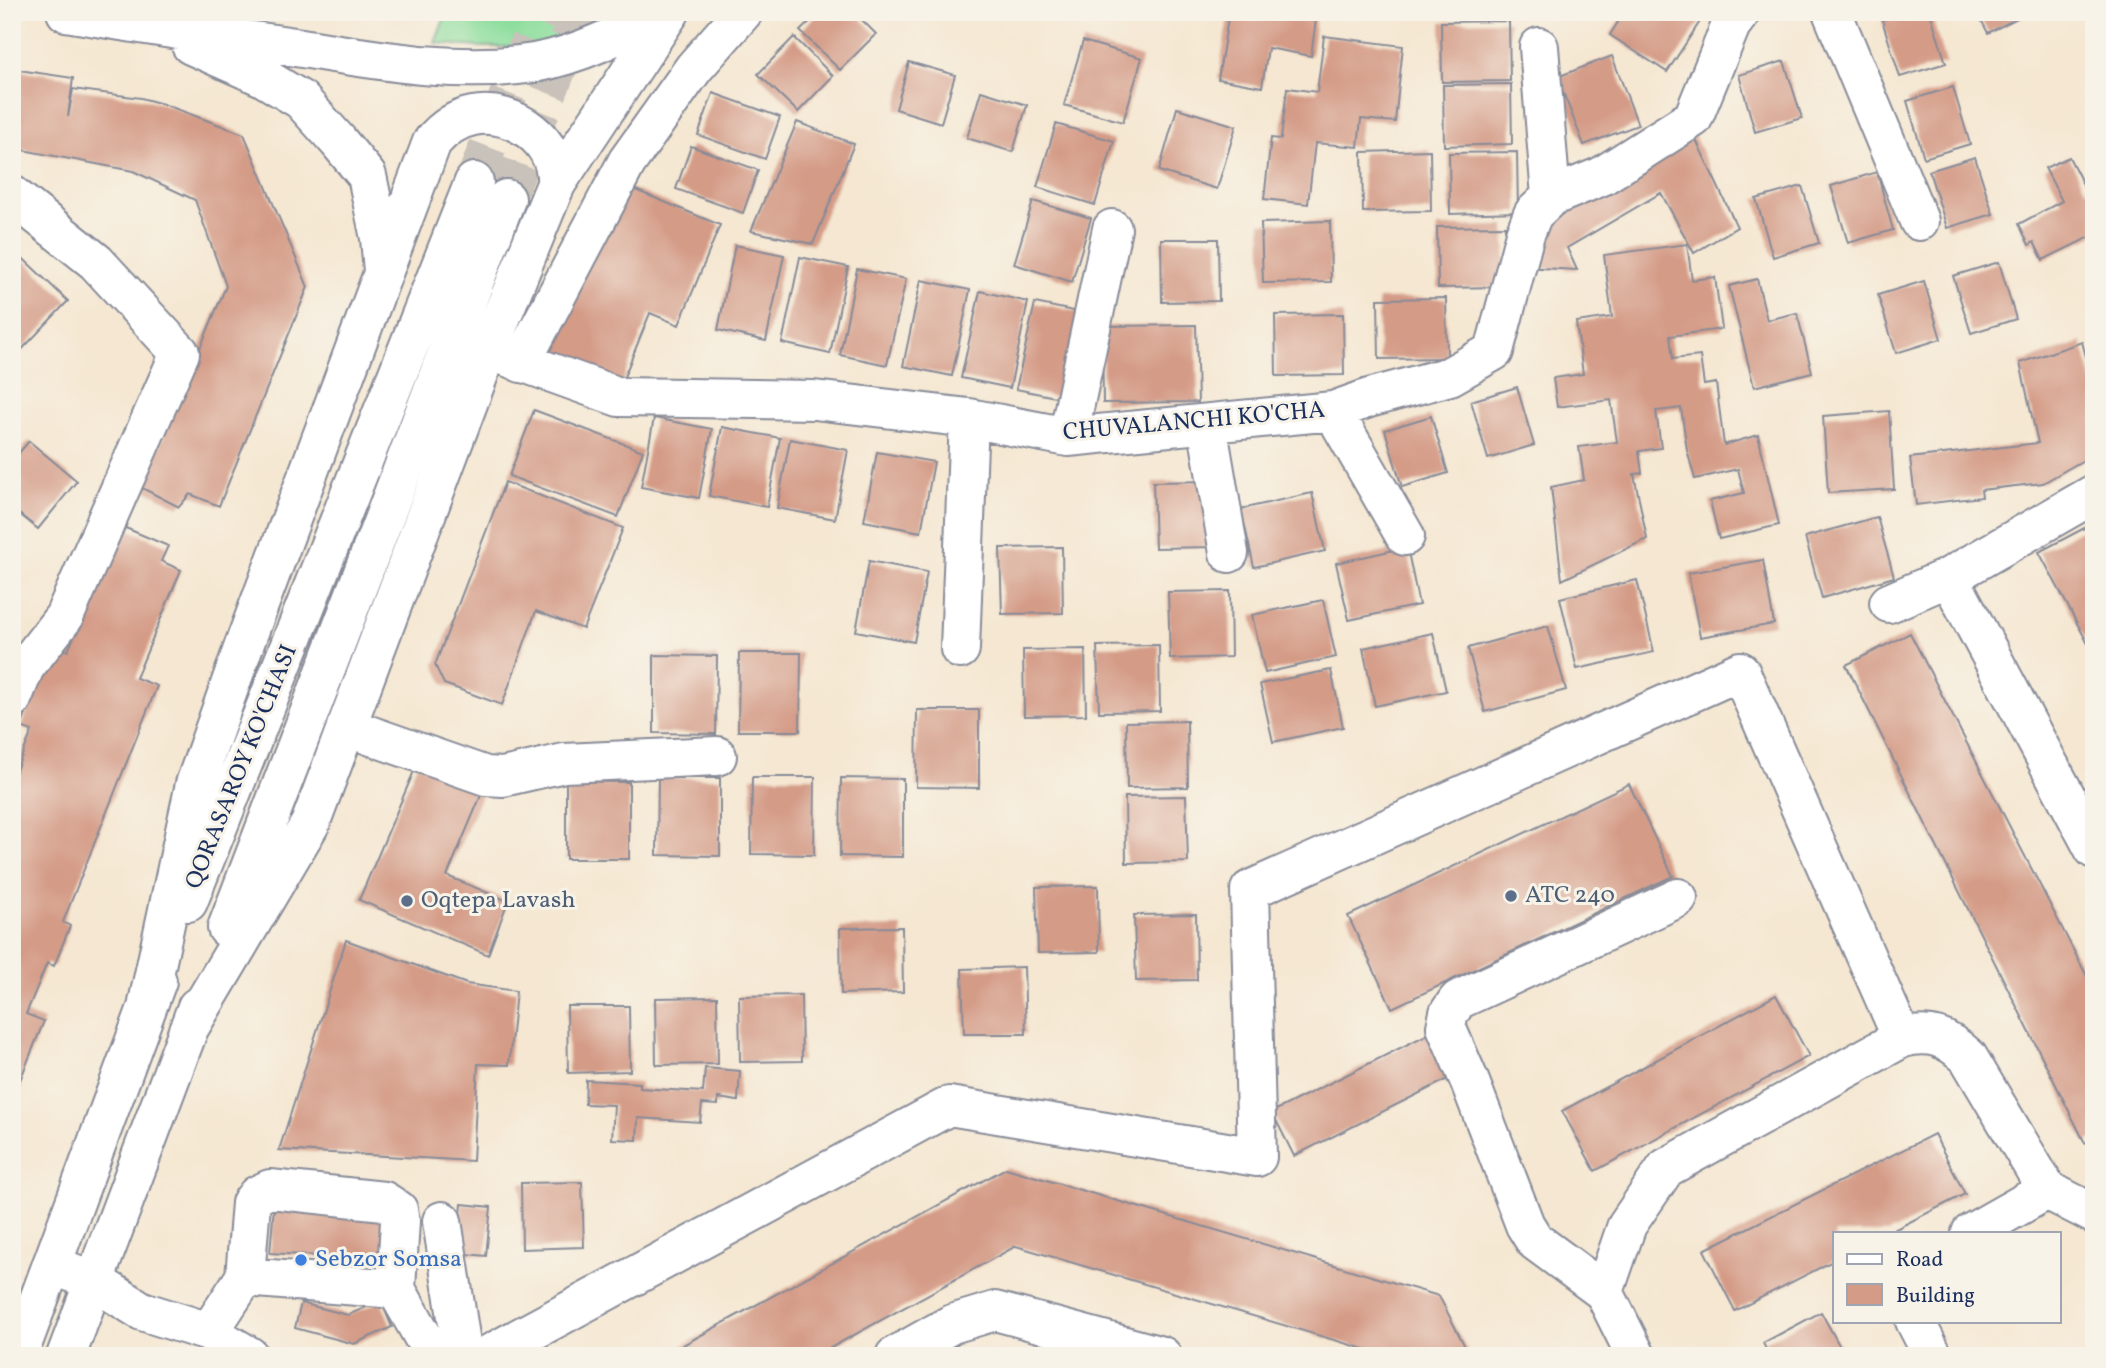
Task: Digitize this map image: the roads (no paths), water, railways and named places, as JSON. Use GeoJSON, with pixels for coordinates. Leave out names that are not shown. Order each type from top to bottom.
{"type":"FeatureCollection","features":[{"type":"Feature","properties":{"kind":"main road"},"geometry":{"type":"LineString","coordinates":[[66,12],[408,64],[471,68],[537,62],[575,52],[612,38],[662,12]]}},
{"type":"Feature","properties":{"kind":"main road"},"geometry":{"type":"LineString","coordinates":[[188,1030],[310,824],[346,727],[505,356],[556,184],[670,12]]}},
{"type":"Feature","properties":{"kind":"main road"},"geometry":{"type":"LineString","coordinates":[[505,356],[662,110],[743,12]]}},
{"type":"Feature","properties":{"kind":"main road","name":"CHUVALANCHI KO'CHA"},"geometry":{"type":"LineString","coordinates":[[505,356],[620,397],[814,400],[969,418],[1068,437],[1332,411],[1450,376],[1494,351],[1525,234],[1533,214],[1551,197],[1602,176],[1693,118],[1731,25],[1741,12]]}},
{"type":"Feature","properties":{"kind":"main road"},"geometry":{"type":"LineString","coordinates":[[1832,12],[1919,221]]}},
{"type":"Feature","properties":{"kind":"main road"},"geometry":{"type":"LineString","coordinates":[[144,25],[263,77],[301,100],[367,176],[380,238],[383,271]]}},
{"type":"Feature","properties":{"kind":"main road"},"geometry":{"type":"LineString","coordinates":[[1539,47],[1551,197]]}},
{"type":"Feature","properties":{"kind":"main road"},"geometry":{"type":"LineString","coordinates":[[148,1003],[195,784],[432,142],[452,125],[474,116],[484,115],[523,125],[537,136],[550,153],[556,184]]}},
{"type":"Feature","properties":{"kind":"main road","name":"QORASAROY KO'CHASI"},"geometry":{"type":"LineString","coordinates":[[18,1356],[148,1003],[490,190],[188,1030],[66,1356]]}},
{"type":"Feature","properties":{"kind":"main road"},"geometry":{"type":"LineString","coordinates":[[12,195],[96,262],[180,353],[64,617],[25,667],[12,698]]}},
{"type":"Feature","properties":{"kind":"main road"},"geometry":{"type":"LineString","coordinates":[[1068,437],[1112,229]]}},
{"type":"Feature","properties":{"kind":"main road"},"geometry":{"type":"LineString","coordinates":[[1332,411],[1405,536]]}},
{"type":"Feature","properties":{"kind":"main road"},"geometry":{"type":"LineString","coordinates":[[960,649],[969,418]]}},
{"type":"Feature","properties":{"kind":"main road"},"geometry":{"type":"LineString","coordinates":[[1207,424],[1229,553]]}},
{"type":"Feature","properties":{"kind":"main road"},"geometry":{"type":"LineString","coordinates":[[1889,603],[1949,577],[2094,494]]}},
{"type":"Feature","properties":{"kind":"main road"},"geometry":{"type":"LineString","coordinates":[[1949,577],[2094,849]]}},
{"type":"Feature","properties":{"kind":"main road"},"geometry":{"type":"LineString","coordinates":[[486,1356],[949,1106],[1257,1157],[1250,890],[1740,671],[1902,1038]]}},
{"type":"Feature","properties":{"kind":"main road"},"geometry":{"type":"LineString","coordinates":[[346,727],[486,776],[503,776],[564,763],[717,756]]}},
{"type":"Feature","properties":{"kind":"main road"},"geometry":{"type":"LineString","coordinates":[[1636,1356],[1604,1292],[1535,1241],[1525,1226],[1446,1027],[1449,1013],[1458,1000],[1678,898]]}},
{"type":"Feature","properties":{"kind":"main road"},"geometry":{"type":"LineString","coordinates":[[1604,1292],[1627,1225],[1667,1168],[1902,1038],[1919,1034],[1938,1036],[1968,1057],[2047,1190],[2094,1214]]}},
{"type":"Feature","properties":{"kind":"main road"},"geometry":{"type":"LineString","coordinates":[[209,1332],[244,1277],[251,1203],[257,1195],[270,1189],[384,1201],[398,1210],[400,1221],[396,1289],[434,1356]]}},
{"type":"Feature","properties":{"kind":"main road"},"geometry":{"type":"LineString","coordinates":[[1973,1232],[2047,1190]]}},
{"type":"Feature","properties":{"kind":"main road"},"geometry":{"type":"LineString","coordinates":[[442,1221],[463,1356]]}},
{"type":"Feature","properties":{"kind":"main road"},"geometry":{"type":"LineString","coordinates":[[52,1265],[94,1281],[142,1311],[209,1332],[249,1356]]}},
{"type":"Feature","properties":{"kind":"main road"},"geometry":{"type":"LineString","coordinates":[[244,1277],[396,1289]]}},
{"type":"Feature","properties":{"kind":"main road"},"geometry":{"type":"LineString","coordinates":[[895,1356],[952,1324],[995,1311],[1153,1354]]}},
{"type":"Feature","properties":{"kind":"main road"},"geometry":{"type":"LineString","coordinates":[[1916,1322],[1933,1356]]}},
{"type":"Feature","properties":{"kind":"tunnel"},"geometry":{"type":"LineString","coordinates":[[474,182],[541,12]]}},
{"type":"Feature","properties":{"kind":"tunnel"},"geometry":{"type":"LineString","coordinates":[[506,199],[580,12]]}},
{"type":"Feature","properties":{"kind":"place","name":"АТС 240"},"geometry":{"type":"Point","coordinates":[1511,896]}},
{"type":"Feature","properties":{"kind":"place","name":"Oqtepa Lavash"},"geometry":{"type":"Point","coordinates":[407,901]}},
{"type":"Feature","properties":{"kind":"place","name":"Sebzor Somsa"},"geometry":{"type":"Point","coordinates":[301,1260]}}]}
